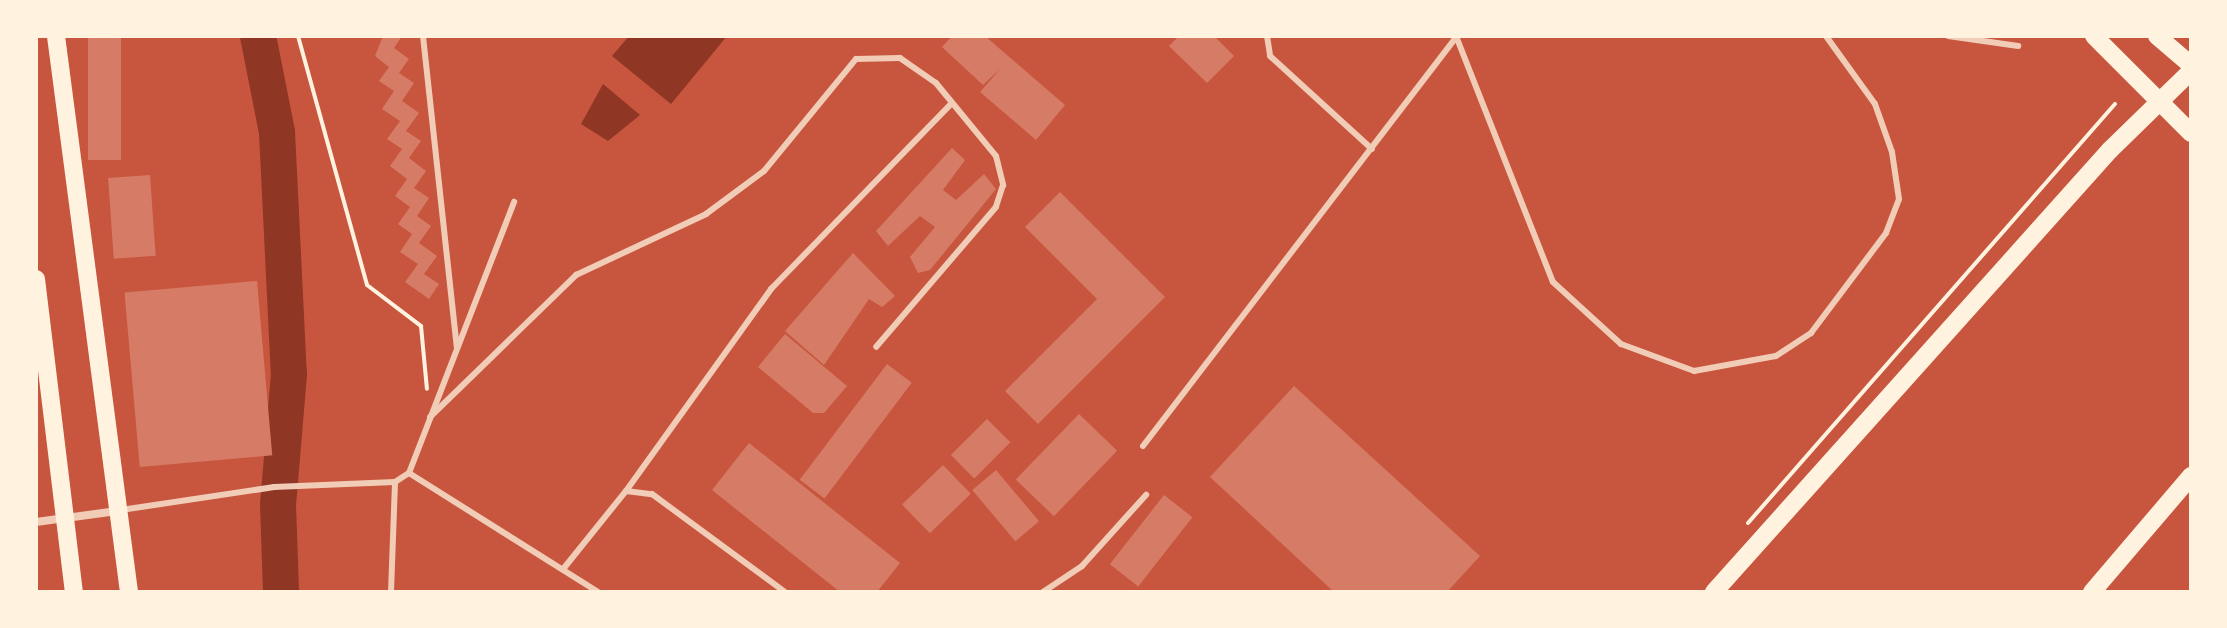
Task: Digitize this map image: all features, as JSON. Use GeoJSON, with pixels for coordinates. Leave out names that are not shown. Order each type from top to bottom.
{"type":"FeatureCollection","features":[{"type":"Feature","properties":{"kind":"main road"},"geometry":{"type":"LineString","coordinates":[[56,36],[121,510],[129,592]]}},
{"type":"Feature","properties":{"kind":"main road"},"geometry":{"type":"LineString","coordinates":[[2094,36],[2191,133]]}},
{"type":"Feature","properties":{"kind":"main road"},"geometry":{"type":"LineString","coordinates":[[1714,592],[2191,68],[2157,36]]}},
{"type":"Feature","properties":{"kind":"main road"},"geometry":{"type":"LineString","coordinates":[[36,279],[74,592]]}},
{"type":"Feature","properties":{"kind":"main road"},"geometry":{"type":"LineString","coordinates":[[2092,592],[2191,476]]}},
{"type":"Feature","properties":{"kind":"street"},"geometry":{"type":"LineString","coordinates":[[36,522],[121,510]]}},
{"type":"Feature","properties":{"kind":"lane"},"geometry":{"type":"LineString","coordinates":[[423,36],[457,347]]}},
{"type":"Feature","properties":{"kind":"lane"},"geometry":{"type":"LineString","coordinates":[[1267,36],[1270,56],[1372,149]]}},
{"type":"Feature","properties":{"kind":"lane"},"geometry":{"type":"LineString","coordinates":[[1143,446],[1457,36]]}},
{"type":"Feature","properties":{"kind":"lane"},"geometry":{"type":"LineString","coordinates":[[1457,36],[1553,282],[1621,344],[1694,371],[1776,356],[1811,333],[1886,233],[1899,199],[1892,152],[1875,104],[1826,36]]}},
{"type":"Feature","properties":{"kind":"lane"},"geometry":{"type":"LineString","coordinates":[[1948,36],[2018,46]]}},
{"type":"Feature","properties":{"kind":"lane"},"geometry":{"type":"LineString","coordinates":[[430,417],[576,275],[706,214],[764,171],[856,59],[900,58],[951,104],[996,156],[1003,185],[996,207],[876,347]]}},
{"type":"Feature","properties":{"kind":"lane"},"geometry":{"type":"LineString","coordinates":[[564,568],[626,491],[771,289],[951,104]]}},
{"type":"Feature","properties":{"kind":"lane"},"geometry":{"type":"LineString","coordinates":[[121,510],[274,487],[395,482],[409,473],[514,202]]}},
{"type":"Feature","properties":{"kind":"lane"},"geometry":{"type":"LineString","coordinates":[[409,473],[598,592]]}},
{"type":"Feature","properties":{"kind":"lane"},"geometry":{"type":"LineString","coordinates":[[391,592],[395,482]]}},
{"type":"Feature","properties":{"kind":"lane"},"geometry":{"type":"LineString","coordinates":[[626,491],[652,494],[785,592]]}},
{"type":"Feature","properties":{"kind":"lane"},"geometry":{"type":"LineString","coordinates":[[1043,592],[1082,566],[1146,495]]}},
{"type":"Feature","properties":{"kind":"path"},"geometry":{"type":"LineString","coordinates":[[298,36],[367,285],[421,326],[430,417]]}},
{"type":"Feature","properties":{"kind":"path"},"geometry":{"type":"LineString","coordinates":[[1739,533],[2115,104]]}},
{"type":"Feature","properties":{"kind":"shaded area"},"geometry":{"type":"Polygon","coordinates":[[[629,36],[727,36],[671,104],[612,56],[629,36]]]}},
{"type":"Feature","properties":{"kind":"shaded area"},"geometry":{"type":"Polygon","coordinates":[[[603,84],[640,115],[608,141],[581,124],[603,84]]]}},
{"type":"Feature","properties":{"kind":"building"},"geometry":{"type":"Polygon","coordinates":[[[88,36],[121,36],[121,160],[88,160],[88,36]]]}},
{"type":"Feature","properties":{"kind":"building"},"geometry":{"type":"Polygon","coordinates":[[[383,36],[402,36],[394,48],[409,59],[399,73],[414,83],[402,101],[419,113],[406,131],[421,141],[409,158],[426,171],[414,188],[429,198],[417,216],[431,226],[419,243],[437,256],[424,274],[439,284],[429,299],[405,282],[418,264],[400,252],[412,234],[398,224],[410,207],[395,196],[407,179],[390,166],[402,149],[387,139],[400,121],[382,109],[394,91],[379,81],[389,67],[375,56],[383,36]]]}},
{"type":"Feature","properties":{"kind":"building"},"geometry":{"type":"Polygon","coordinates":[[[952,36],[985,36],[1065,105],[1036,140],[980,92],[1001,68],[983,85],[942,47],[952,36]]]}},
{"type":"Feature","properties":{"kind":"building"},"geometry":{"type":"Polygon","coordinates":[[[1179,36],[1214,36],[1234,56],[1207,83],[1169,46],[1179,36]]]}},
{"type":"Feature","properties":{"kind":"building"},"geometry":{"type":"Polygon","coordinates":[[[952,148],[965,160],[943,190],[956,200],[984,174],[996,189],[930,270],[918,273],[910,257],[935,227],[920,216],[888,246],[876,231],[952,148]]]}},
{"type":"Feature","properties":{"kind":"building"},"geometry":{"type":"Polygon","coordinates":[[[150,175],[156,256],[114,259],[108,178],[150,175]]]}},
{"type":"Feature","properties":{"kind":"building"},"geometry":{"type":"Polygon","coordinates":[[[1060,192],[1165,297],[1038,424],[1005,391],[1097,299],[1025,227],[1060,192]]]}},
{"type":"Feature","properties":{"kind":"building"},"geometry":{"type":"Polygon","coordinates":[[[853,253],[895,296],[882,307],[869,299],[824,365],[785,331],[853,253]]]}},
{"type":"Feature","properties":{"kind":"building"},"geometry":{"type":"Polygon","coordinates":[[[257,281],[272,455],[140,467],[125,293],[257,281]]]}},
{"type":"Feature","properties":{"kind":"building"},"geometry":{"type":"Polygon","coordinates":[[[785,334],[847,386],[824,413],[813,413],[758,367],[785,334]]]}},
{"type":"Feature","properties":{"kind":"building"},"geometry":{"type":"Polygon","coordinates":[[[887,364],[912,383],[824,498],[800,480],[887,364]]]}},
{"type":"Feature","properties":{"kind":"building"},"geometry":{"type":"Polygon","coordinates":[[[1294,386],[1480,556],[1447,592],[1334,592],[1210,477],[1294,386]]]}},
{"type":"Feature","properties":{"kind":"building"},"geometry":{"type":"Polygon","coordinates":[[[1079,414],[1117,451],[1054,516],[1016,479],[1079,414]]]}},
{"type":"Feature","properties":{"kind":"building"},"geometry":{"type":"Polygon","coordinates":[[[987,419],[1010,442],[974,478],[951,455],[987,419]]]}},
{"type":"Feature","properties":{"kind":"building"},"geometry":{"type":"Polygon","coordinates":[[[749,443],[900,563],[877,592],[840,592],[712,490],[749,443]]]}},
{"type":"Feature","properties":{"kind":"building"},"geometry":{"type":"Polygon","coordinates":[[[943,465],[971,494],[930,533],[902,505],[943,465]]]}},
{"type":"Feature","properties":{"kind":"building"},"geometry":{"type":"Polygon","coordinates":[[[996,470],[1039,521],[1015,541],[972,490],[996,470]]]}},
{"type":"Feature","properties":{"kind":"building"},"geometry":{"type":"Polygon","coordinates":[[[1164,495],[1192,517],[1138,587],[1110,564],[1164,495]]]}},
{"type":"Feature","properties":{"kind":"waterway"},"geometry":{"type":"LineString","coordinates":[[258,36],[277,132],[289,374],[278,505],[281,592]]}}]}
